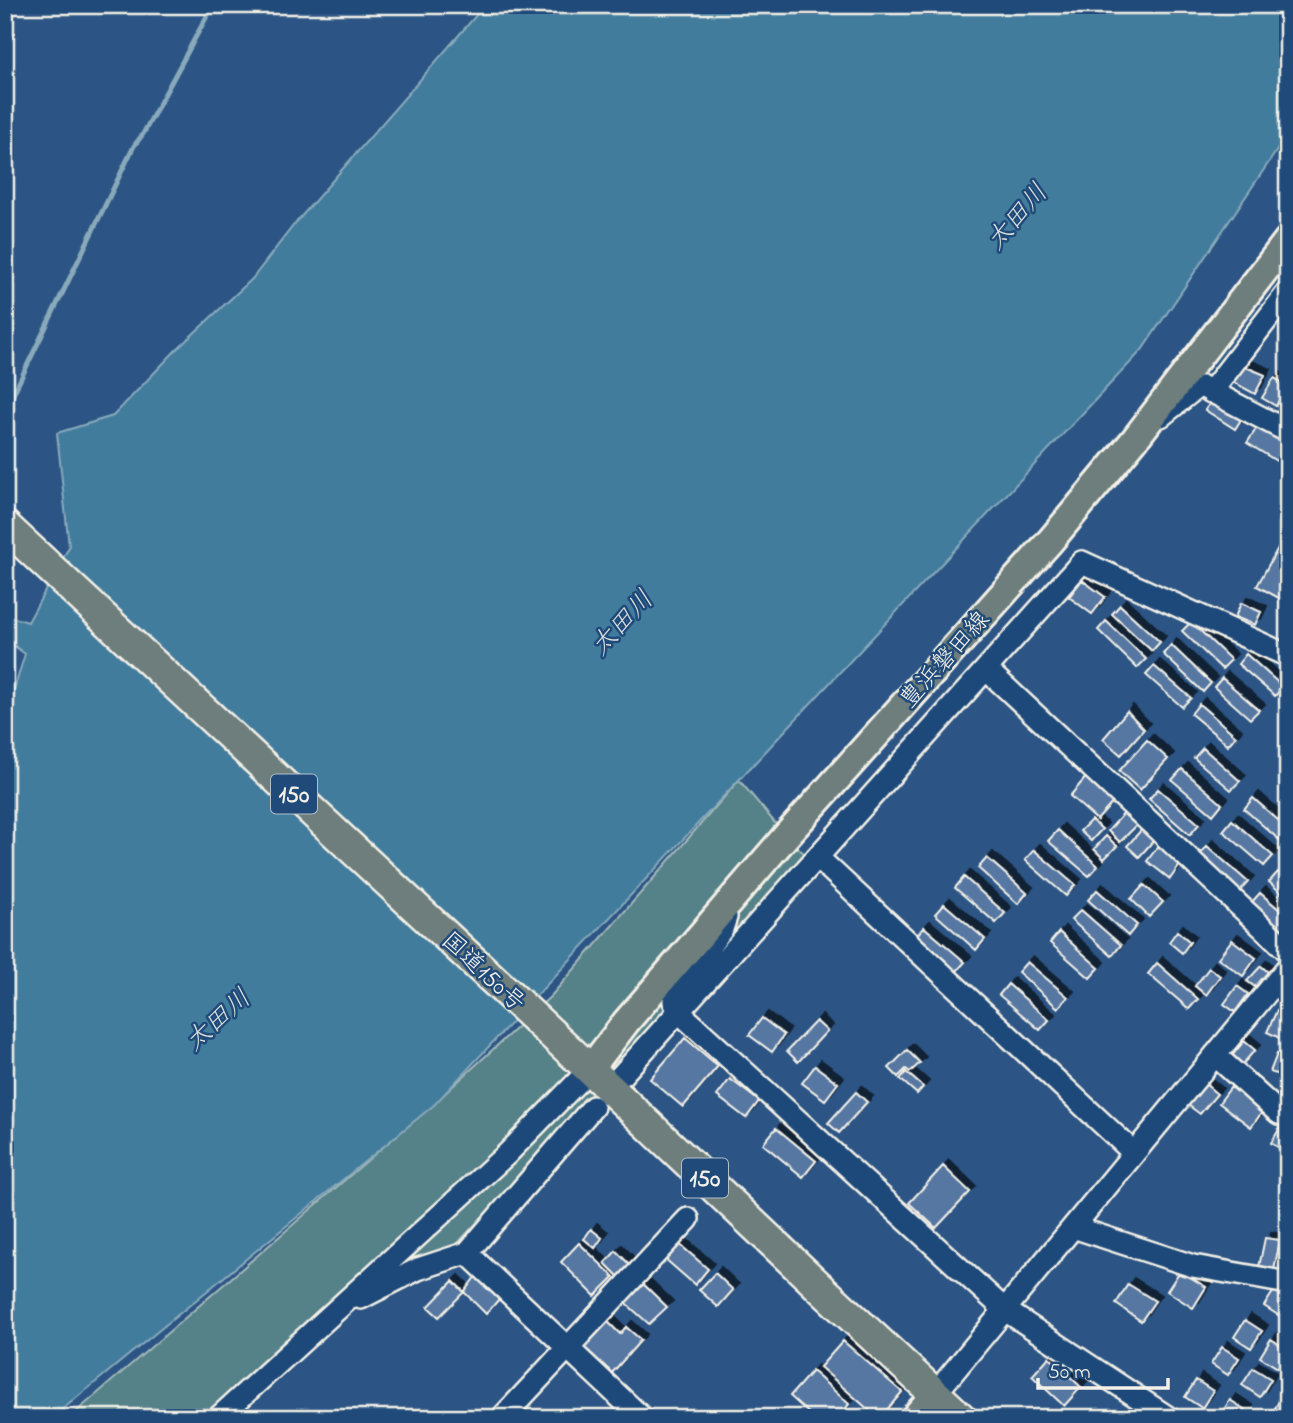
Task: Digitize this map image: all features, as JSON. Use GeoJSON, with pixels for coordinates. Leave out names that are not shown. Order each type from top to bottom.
{"type":"FeatureCollection","features":[{"type":"Feature","properties":{"kind":"highway","name":"国道150号"},"geometry":{"type":"LineString","coordinates":[[5,526],[961,1418]]}},
{"type":"Feature","properties":{"kind":"main road","name":"豊浜磐田線"},"geometry":{"type":"LineString","coordinates":[[586,1066],[786,836],[1051,540],[1143,430],[1288,240]]}},
{"type":"Feature","properties":{"kind":"main road"},"geometry":{"type":"LineString","coordinates":[[914,1418],[935,1394]]}},
{"type":"Feature","properties":{"kind":"street"},"geometry":{"type":"LineString","coordinates":[[1244,298],[1266,284],[1288,260]]}},
{"type":"Feature","properties":{"kind":"street"},"geometry":{"type":"LineString","coordinates":[[1211,392],[1288,292]]}},
{"type":"Feature","properties":{"kind":"street"},"geometry":{"type":"LineString","coordinates":[[1143,430],[1198,387],[1203,387],[1285,430]]}},
{"type":"Feature","properties":{"kind":"street"},"geometry":{"type":"LineString","coordinates":[[618,1079],[1082,562],[1288,656]]}},
{"type":"Feature","properties":{"kind":"street"},"geometry":{"type":"LineString","coordinates":[[986,669],[1288,951]]}},
{"type":"Feature","properties":{"kind":"street"},"geometry":{"type":"LineString","coordinates":[[817,857],[1134,1153]]}},
{"type":"Feature","properties":{"kind":"street"},"geometry":{"type":"LineString","coordinates":[[732,899],[722,929],[685,979],[674,1001],[678,1012],[1005,1310],[1169,1418]]}},
{"type":"Feature","properties":{"kind":"street"},"geometry":{"type":"LineString","coordinates":[[935,1394],[1288,967]]}},
{"type":"Feature","properties":{"kind":"street"},"geometry":{"type":"LineString","coordinates":[[1215,1055],[1279,1113],[1288,1116]]}},
{"type":"Feature","properties":{"kind":"street"},"geometry":{"type":"LineString","coordinates":[[218,1418],[507,1154],[586,1066]]}},
{"type":"Feature","properties":{"kind":"street"},"geometry":{"type":"LineString","coordinates":[[334,1312],[418,1269],[467,1254],[593,1107]]}},
{"type":"Feature","properties":{"kind":"street"},"geometry":{"type":"LineString","coordinates":[[502,1418],[688,1219]]}},
{"type":"Feature","properties":{"kind":"street"},"geometry":{"type":"LineString","coordinates":[[1073,1227],[1193,1266],[1288,1283]]}},
{"type":"Feature","properties":{"kind":"street"},"geometry":{"type":"LineString","coordinates":[[467,1254],[642,1418]]}},
{"type":"Feature","properties":{"kind":"green space"},"geometry":{"type":"Polygon","coordinates":[[[739,780],[786,836],[813,862],[440,1262],[328,1318],[218,1418],[62,1418],[76,1412],[442,1096],[551,996],[739,780]]]}},
{"type":"Feature","properties":{"kind":"water","name":"太田川"},"geometry":{"type":"Polygon","coordinates":[[[485,5],[1288,5],[1288,134],[1142,350],[434,1105],[63,1409],[44,1418],[5,1418],[5,719],[25,654],[5,639],[5,615],[28,622],[69,547],[57,433],[113,416],[176,350],[252,279],[293,226],[485,5]]]}},
{"type":"Feature","properties":{"kind":"building"},"geometry":{"type":"Polygon","coordinates":[[[1241,365],[1265,375],[1255,394],[1233,382],[1241,365]]]}},
{"type":"Feature","properties":{"kind":"building"},"geometry":{"type":"Polygon","coordinates":[[[1274,378],[1287,385],[1276,406],[1262,398],[1274,378]]]}},
{"type":"Feature","properties":{"kind":"building"},"geometry":{"type":"Polygon","coordinates":[[[1288,395],[1288,417],[1278,411],[1288,395]]]}},
{"type":"Feature","properties":{"kind":"building"},"geometry":{"type":"Polygon","coordinates":[[[1213,399],[1242,418],[1235,429],[1205,410],[1213,399]]]}},
{"type":"Feature","properties":{"kind":"building"},"geometry":{"type":"Polygon","coordinates":[[[1258,426],[1288,445],[1288,468],[1247,443],[1258,426]]]}},
{"type":"Feature","properties":{"kind":"building"},"geometry":{"type":"Polygon","coordinates":[[[1279,546],[1288,551],[1288,603],[1257,586],[1279,546]]]}},
{"type":"Feature","properties":{"kind":"building"},"geometry":{"type":"Polygon","coordinates":[[[1082,580],[1105,597],[1092,614],[1069,597],[1082,580]]]}},
{"type":"Feature","properties":{"kind":"building"},"geometry":{"type":"Polygon","coordinates":[[[1241,603],[1261,612],[1255,625],[1235,617],[1241,603]]]}},
{"type":"Feature","properties":{"kind":"building"},"geometry":{"type":"Polygon","coordinates":[[[1120,605],[1160,642],[1152,651],[1112,614],[1120,605]]]}},
{"type":"Feature","properties":{"kind":"building"},"geometry":{"type":"Polygon","coordinates":[[[1106,621],[1146,659],[1137,668],[1098,630],[1106,621]]]}},
{"type":"Feature","properties":{"kind":"building"},"geometry":{"type":"Polygon","coordinates":[[[1191,622],[1231,660],[1222,669],[1182,631],[1191,622]]]}},
{"type":"Feature","properties":{"kind":"building"},"geometry":{"type":"Polygon","coordinates":[[[1171,645],[1211,683],[1203,692],[1163,654],[1171,645]]]}},
{"type":"Feature","properties":{"kind":"building"},"geometry":{"type":"Polygon","coordinates":[[[1246,654],[1283,687],[1275,696],[1238,664],[1246,654]]]}},
{"type":"Feature","properties":{"kind":"building"},"geometry":{"type":"Polygon","coordinates":[[[1154,666],[1191,698],[1182,707],[1146,675],[1154,666]]]}},
{"type":"Feature","properties":{"kind":"building"},"geometry":{"type":"Polygon","coordinates":[[[1222,678],[1259,710],[1250,719],[1214,687],[1222,678]]]}},
{"type":"Feature","properties":{"kind":"building"},"geometry":{"type":"Polygon","coordinates":[[[1199,704],[1236,736],[1228,745],[1191,714],[1199,704]]]}},
{"type":"Feature","properties":{"kind":"building"},"geometry":{"type":"Polygon","coordinates":[[[1127,711],[1144,729],[1121,755],[1103,739],[1127,711]]]}},
{"type":"Feature","properties":{"kind":"building"},"geometry":{"type":"Polygon","coordinates":[[[1147,740],[1168,759],[1140,790],[1119,771],[1147,740]]]}},
{"type":"Feature","properties":{"kind":"building"},"geometry":{"type":"Polygon","coordinates":[[[1203,748],[1240,781],[1231,790],[1194,758],[1203,748]]]}},
{"type":"Feature","properties":{"kind":"building"},"geometry":{"type":"Polygon","coordinates":[[[1182,769],[1222,804],[1213,815],[1172,780],[1182,769]]]}},
{"type":"Feature","properties":{"kind":"building"},"geometry":{"type":"Polygon","coordinates":[[[1087,776],[1115,800],[1097,820],[1070,796],[1087,776]]]}},
{"type":"Feature","properties":{"kind":"building"},"geometry":{"type":"Polygon","coordinates":[[[1158,789],[1199,824],[1190,835],[1149,799],[1158,789]]]}},
{"type":"Feature","properties":{"kind":"building"},"geometry":{"type":"Polygon","coordinates":[[[1253,798],[1288,829],[1288,841],[1285,845],[1244,809],[1253,798]]]}},
{"type":"Feature","properties":{"kind":"building"},"geometry":{"type":"Polygon","coordinates":[[[1125,812],[1138,824],[1120,842],[1108,831],[1125,812]]]}},
{"type":"Feature","properties":{"kind":"building"},"geometry":{"type":"Polygon","coordinates":[[[1091,820],[1102,829],[1091,841],[1080,831],[1091,820]]]}},
{"type":"Feature","properties":{"kind":"building"},"geometry":{"type":"Polygon","coordinates":[[[1232,820],[1273,856],[1264,866],[1223,831],[1232,820]]]}},
{"type":"Feature","properties":{"kind":"building"},"geometry":{"type":"Polygon","coordinates":[[[1143,828],[1155,839],[1139,857],[1127,846],[1143,828]]]}},
{"type":"Feature","properties":{"kind":"building"},"geometry":{"type":"Polygon","coordinates":[[[1058,830],[1098,866],[1089,876],[1048,841],[1058,830]]]}},
{"type":"Feature","properties":{"kind":"building"},"geometry":{"type":"Polygon","coordinates":[[[1106,836],[1117,846],[1104,859],[1094,849],[1106,836]]]}},
{"type":"Feature","properties":{"kind":"building"},"geometry":{"type":"Polygon","coordinates":[[[1160,844],[1182,862],[1170,879],[1147,861],[1160,844]]]}},
{"type":"Feature","properties":{"kind":"building"},"geometry":{"type":"Polygon","coordinates":[[[1207,846],[1248,882],[1239,892],[1198,857],[1207,846]]]}},
{"type":"Feature","properties":{"kind":"building"},"geometry":{"type":"Polygon","coordinates":[[[1034,850],[1075,885],[1066,896],[1025,860],[1034,850]]]}},
{"type":"Feature","properties":{"kind":"building"},"geometry":{"type":"Polygon","coordinates":[[[987,858],[1027,893],[1018,904],[978,868],[987,858]]]}},
{"type":"Feature","properties":{"kind":"building"},"geometry":{"type":"Polygon","coordinates":[[[1278,872],[1288,881],[1288,899],[1269,882],[1278,872]]]}},
{"type":"Feature","properties":{"kind":"building"},"geometry":{"type":"Polygon","coordinates":[[[964,877],[1005,913],[996,923],[955,888],[964,877]]]}},
{"type":"Feature","properties":{"kind":"building"},"geometry":{"type":"Polygon","coordinates":[[[1144,885],[1163,902],[1149,917],[1131,899],[1144,885]]]}},
{"type":"Feature","properties":{"kind":"building"},"geometry":{"type":"Polygon","coordinates":[[[1097,890],[1137,925],[1128,936],[1088,900],[1097,890]]]}},
{"type":"Feature","properties":{"kind":"building"},"geometry":{"type":"Polygon","coordinates":[[[1260,893],[1288,917],[1288,935],[1251,903],[1260,893]]]}},
{"type":"Feature","properties":{"kind":"building"},"geometry":{"type":"Polygon","coordinates":[[[944,904],[985,939],[976,950],[935,914],[944,904]]]}},
{"type":"Feature","properties":{"kind":"building"},"geometry":{"type":"Polygon","coordinates":[[[1081,910],[1121,945],[1112,956],[1071,920],[1081,910]]]}},
{"type":"Feature","properties":{"kind":"building"},"geometry":{"type":"Polygon","coordinates":[[[924,927],[965,962],[955,973],[915,937],[924,927]]]}},
{"type":"Feature","properties":{"kind":"building"},"geometry":{"type":"Polygon","coordinates":[[[1177,931],[1190,942],[1182,953],[1169,942],[1177,931]]]}},
{"type":"Feature","properties":{"kind":"building"},"geometry":{"type":"Polygon","coordinates":[[[1059,932],[1099,968],[1090,978],[1050,943],[1059,932]]]}},
{"type":"Feature","properties":{"kind":"building"},"geometry":{"type":"Polygon","coordinates":[[[1232,940],[1256,958],[1243,976],[1218,958],[1232,940]]]}},
{"type":"Feature","properties":{"kind":"building"},"geometry":{"type":"Polygon","coordinates":[[[1027,962],[1068,997],[1058,1008],[1018,972],[1027,962]]]}},
{"type":"Feature","properties":{"kind":"building"},"geometry":{"type":"Polygon","coordinates":[[[1157,963],[1198,999],[1189,1009],[1148,974],[1157,963]]]}},
{"type":"Feature","properties":{"kind":"building"},"geometry":{"type":"Polygon","coordinates":[[[1261,966],[1268,972],[1255,987],[1247,981],[1261,966]]]}},
{"type":"Feature","properties":{"kind":"building"},"geometry":{"type":"Polygon","coordinates":[[[1209,968],[1220,976],[1206,995],[1195,986],[1209,968]]]}},
{"type":"Feature","properties":{"kind":"building"},"geometry":{"type":"Polygon","coordinates":[[[1008,984],[1049,1020],[1040,1030],[999,995],[1008,984]]]}},
{"type":"Feature","properties":{"kind":"building"},"geometry":{"type":"Polygon","coordinates":[[[1237,986],[1248,994],[1235,1012],[1224,1004],[1237,986]]]}},
{"type":"Feature","properties":{"kind":"building"},"geometry":{"type":"Polygon","coordinates":[[[1277,1010],[1288,1015],[1288,1042],[1267,1032],[1277,1010]]]}},
{"type":"Feature","properties":{"kind":"building"},"geometry":{"type":"Polygon","coordinates":[[[762,1018],[784,1035],[772,1052],[749,1035],[762,1018]]]}},
{"type":"Feature","properties":{"kind":"building"},"geometry":{"type":"Polygon","coordinates":[[[816,1021],[827,1031],[798,1062],[787,1051],[816,1021]]]}},
{"type":"Feature","properties":{"kind":"building"},"geometry":{"type":"Polygon","coordinates":[[[685,1038],[718,1066],[683,1107],[650,1079],[685,1038]]]}},
{"type":"Feature","properties":{"kind":"building"},"geometry":{"type":"Polygon","coordinates":[[[1244,1041],[1255,1050],[1240,1067],[1230,1058],[1244,1041]]]}},
{"type":"Feature","properties":{"kind":"building"},"geometry":{"type":"Polygon","coordinates":[[[907,1050],[920,1063],[910,1072],[906,1069],[898,1077],[889,1068],[907,1050]]]}},
{"type":"Feature","properties":{"kind":"building"},"geometry":{"type":"Polygon","coordinates":[[[1277,1054],[1288,1058],[1288,1078],[1270,1072],[1277,1054]]]}},
{"type":"Feature","properties":{"kind":"building"},"geometry":{"type":"Polygon","coordinates":[[[815,1066],[838,1083],[825,1100],[802,1083],[815,1066]]]}},
{"type":"Feature","properties":{"kind":"building"},"geometry":{"type":"Polygon","coordinates":[[[906,1072],[923,1087],[917,1094],[900,1079],[906,1072]]]}},
{"type":"Feature","properties":{"kind":"building"},"geometry":{"type":"Polygon","coordinates":[[[730,1079],[759,1101],[746,1118],[717,1096],[730,1079]]]}},
{"type":"Feature","properties":{"kind":"building"},"geometry":{"type":"Polygon","coordinates":[[[1205,1084],[1217,1094],[1200,1114],[1188,1105],[1205,1084]]]}},
{"type":"Feature","properties":{"kind":"building"},"geometry":{"type":"Polygon","coordinates":[[[1231,1087],[1263,1111],[1251,1127],[1219,1103],[1231,1087]]]}},
{"type":"Feature","properties":{"kind":"building"},"geometry":{"type":"Polygon","coordinates":[[[856,1092],[867,1102],[839,1133],[828,1123],[856,1092]]]}},
{"type":"Feature","properties":{"kind":"building"},"geometry":{"type":"Polygon","coordinates":[[[1283,1123],[1288,1126],[1288,1153],[1271,1143],[1283,1123]]]}},
{"type":"Feature","properties":{"kind":"building"},"geometry":{"type":"Polygon","coordinates":[[[776,1128],[816,1161],[803,1177],[763,1144],[776,1128]]]}},
{"type":"Feature","properties":{"kind":"building"},"geometry":{"type":"Polygon","coordinates":[[[943,1166],[970,1192],[936,1228],[909,1203],[943,1166]]]}},
{"type":"Feature","properties":{"kind":"building"},"geometry":{"type":"Polygon","coordinates":[[[591,1229],[602,1238],[595,1248],[584,1239],[591,1229]]]}},
{"type":"Feature","properties":{"kind":"building"},"geometry":{"type":"Polygon","coordinates":[[[1265,1238],[1280,1240],[1274,1270],[1259,1267],[1265,1238]]]}},
{"type":"Feature","properties":{"kind":"building"},"geometry":{"type":"Polygon","coordinates":[[[579,1243],[614,1277],[595,1296],[561,1262],[579,1243]]]}},
{"type":"Feature","properties":{"kind":"building"},"geometry":{"type":"Polygon","coordinates":[[[678,1243],[708,1269],[695,1285],[664,1258],[678,1243]]]}},
{"type":"Feature","properties":{"kind":"building"},"geometry":{"type":"Polygon","coordinates":[[[616,1251],[630,1265],[619,1277],[605,1263],[616,1251]]]}},
{"type":"Feature","properties":{"kind":"building"},"geometry":{"type":"Polygon","coordinates":[[[1180,1271],[1206,1287],[1193,1308],[1167,1291],[1180,1271]]]}},
{"type":"Feature","properties":{"kind":"building"},"geometry":{"type":"Polygon","coordinates":[[[715,1273],[733,1290],[718,1307],[699,1290],[715,1273]]]}},
{"type":"Feature","properties":{"kind":"building"},"geometry":{"type":"Polygon","coordinates":[[[476,1276],[500,1298],[486,1314],[464,1292],[476,1276]]]}},
{"type":"Feature","properties":{"kind":"building"},"geometry":{"type":"Polygon","coordinates":[[[639,1280],[667,1307],[649,1324],[621,1299],[639,1280]]]}},
{"type":"Feature","properties":{"kind":"building"},"geometry":{"type":"Polygon","coordinates":[[[453,1281],[464,1292],[439,1317],[428,1307],[453,1281]]]}},
{"type":"Feature","properties":{"kind":"building"},"geometry":{"type":"Polygon","coordinates":[[[1128,1284],[1155,1301],[1141,1321],[1116,1304],[1128,1284]]]}},
{"type":"Feature","properties":{"kind":"building"},"geometry":{"type":"Polygon","coordinates":[[[1275,1289],[1288,1297],[1288,1307],[1281,1317],[1264,1306],[1275,1289]]]}},
{"type":"Feature","properties":{"kind":"building"},"geometry":{"type":"Polygon","coordinates":[[[1245,1320],[1262,1331],[1251,1348],[1234,1337],[1245,1320]]]}},
{"type":"Feature","properties":{"kind":"building"},"geometry":{"type":"Polygon","coordinates":[[[608,1322],[620,1334],[626,1327],[641,1340],[612,1373],[584,1347],[608,1322]]]}},
{"type":"Feature","properties":{"kind":"building"},"geometry":{"type":"Polygon","coordinates":[[[1271,1339],[1288,1350],[1278,1368],[1260,1357],[1271,1339]]]}},
{"type":"Feature","properties":{"kind":"building"},"geometry":{"type":"Polygon","coordinates":[[[843,1341],[902,1392],[880,1418],[820,1367],[843,1341]]]}},
{"type":"Feature","properties":{"kind":"building"},"geometry":{"type":"Polygon","coordinates":[[[1222,1347],[1239,1358],[1228,1375],[1211,1364],[1222,1347]]]}},
{"type":"Feature","properties":{"kind":"building"},"geometry":{"type":"Polygon","coordinates":[[[1049,1357],[1081,1387],[1064,1406],[1032,1376],[1049,1357]]]}},
{"type":"Feature","properties":{"kind":"building"},"geometry":{"type":"Polygon","coordinates":[[[1253,1368],[1271,1379],[1260,1397],[1242,1385],[1253,1368]]]}},
{"type":"Feature","properties":{"kind":"building"},"geometry":{"type":"Polygon","coordinates":[[[812,1371],[849,1404],[838,1418],[814,1418],[790,1396],[812,1371]]]}},
{"type":"Feature","properties":{"kind":"building"},"geometry":{"type":"Polygon","coordinates":[[[1196,1380],[1213,1391],[1202,1408],[1185,1397],[1196,1380]]]}},
{"type":"Feature","properties":{"kind":"building"},"geometry":{"type":"Polygon","coordinates":[[[1286,1390],[1288,1418],[1269,1418],[1286,1390]]]}},
{"type":"Feature","properties":{"kind":"building"},"geometry":{"type":"Polygon","coordinates":[[[1230,1400],[1247,1411],[1243,1418],[1219,1417],[1230,1400]]]}},
{"type":"Feature","properties":{"kind":"waterway"},"geometry":{"type":"LineString","coordinates":[[5,411],[134,146],[213,5]]}}]}
